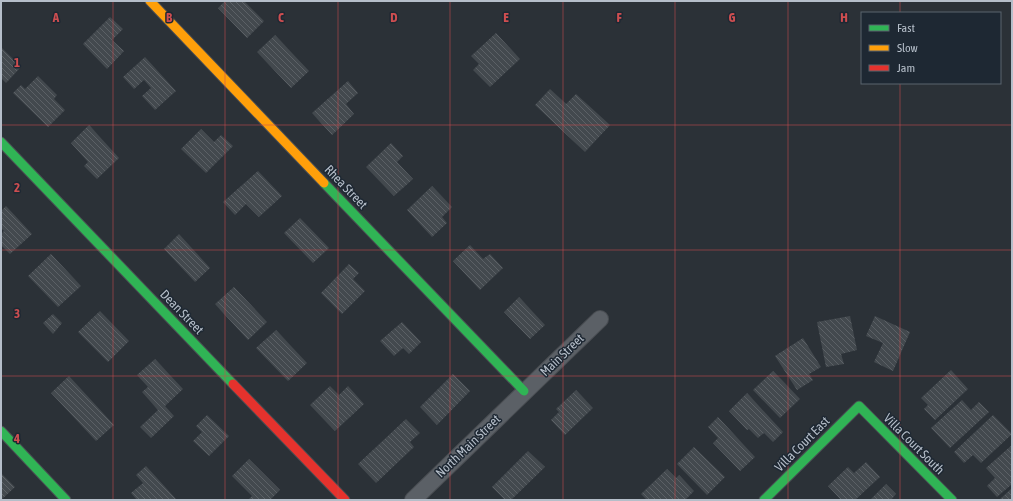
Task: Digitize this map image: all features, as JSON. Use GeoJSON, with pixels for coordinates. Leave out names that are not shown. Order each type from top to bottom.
{"type":"FeatureCollection","features":[{"type":"Feature","properties":{"kind":"street","name":"Rhea Street"},"geometry":{"type":"LineString","coordinates":[[150,1],[524,391]]}},
{"type":"Feature","properties":{"kind":"street","name":"Dean Street"},"geometry":{"type":"LineString","coordinates":[[1,142],[345,500]]}},
{"type":"Feature","properties":{"kind":"street","name":"Main Street"},"geometry":{"type":"LineString","coordinates":[[524,391],[600,318]]}},
{"type":"Feature","properties":{"kind":"street","name":"North Main Street"},"geometry":{"type":"LineString","coordinates":[[413,500],[524,391]]}},
{"type":"Feature","properties":{"kind":"street","name":"Villa Court East"},"geometry":{"type":"LineString","coordinates":[[764,500],[859,406]]}},
{"type":"Feature","properties":{"kind":"street","name":"Villa Court South"},"geometry":{"type":"LineString","coordinates":[[859,406],[952,500]]}},
{"type":"Feature","properties":{"kind":"street"},"geometry":{"type":"LineString","coordinates":[[1,431],[66,500]]}},
{"type":"Feature","properties":{"kind":"building"},"geometry":{"type":"Polygon","coordinates":[[[225,1],[244,1],[264,21],[247,38],[218,8],[225,1]]]}},
{"type":"Feature","properties":{"kind":"building"},"geometry":{"type":"Polygon","coordinates":[[[110,17],[123,29],[112,40],[124,51],[107,69],[83,44],[110,17]]]}},
{"type":"Feature","properties":{"kind":"building"},"geometry":{"type":"Polygon","coordinates":[[[496,33],[520,59],[490,87],[473,70],[479,64],[471,56],[496,33]]]}},
{"type":"Feature","properties":{"kind":"building"},"geometry":{"type":"Polygon","coordinates":[[[275,35],[309,71],[291,88],[257,52],[275,35]]]}},
{"type":"Feature","properties":{"kind":"building"},"geometry":{"type":"Polygon","coordinates":[[[1,47],[21,67],[6,83],[1,78],[1,47]]]}},
{"type":"Feature","properties":{"kind":"building"},"geometry":{"type":"Polygon","coordinates":[[[145,57],[176,91],[155,110],[142,96],[151,88],[144,80],[134,89],[123,77],[145,57]]]}},
{"type":"Feature","properties":{"kind":"building"},"geometry":{"type":"Polygon","coordinates":[[[38,76],[57,95],[54,99],[65,110],[48,127],[13,93],[21,85],[25,89],[38,76]]]}},
{"type":"Feature","properties":{"kind":"building"},"geometry":{"type":"Polygon","coordinates":[[[348,81],[358,93],[346,104],[354,114],[332,135],[312,113],[348,81]]]}},
{"type":"Feature","properties":{"kind":"building"},"geometry":{"type":"Polygon","coordinates":[[[550,89],[566,104],[576,94],[610,125],[585,152],[535,105],[550,89]]]}},
{"type":"Feature","properties":{"kind":"building"},"geometry":{"type":"Polygon","coordinates":[[[89,125],[119,158],[97,179],[84,166],[88,162],[71,143],[89,125]]]}},
{"type":"Feature","properties":{"kind":"building"},"geometry":{"type":"Polygon","coordinates":[[[201,129],[214,142],[221,135],[233,146],[206,173],[181,149],[201,129]]]}},
{"type":"Feature","properties":{"kind":"building"},"geometry":{"type":"Polygon","coordinates":[[[391,143],[403,156],[397,162],[413,179],[394,196],[366,167],[391,143]]]}},
{"type":"Feature","properties":{"kind":"building"},"geometry":{"type":"Polygon","coordinates":[[[258,171],[282,196],[259,217],[246,204],[235,215],[223,202],[258,171]]]}},
{"type":"Feature","properties":{"kind":"building"},"geometry":{"type":"Polygon","coordinates":[[[432,186],[452,207],[442,217],[447,223],[432,237],[407,210],[432,186]]]}},
{"type":"Feature","properties":{"kind":"building"},"geometry":{"type":"Polygon","coordinates":[[[6,206],[32,234],[10,254],[1,245],[1,234],[4,231],[1,228],[1,211],[6,206]]]}},
{"type":"Feature","properties":{"kind":"building"},"geometry":{"type":"Polygon","coordinates":[[[300,218],[329,248],[313,263],[284,233],[300,218]]]}},
{"type":"Feature","properties":{"kind":"building"},"geometry":{"type":"Polygon","coordinates":[[[179,234],[210,268],[195,282],[164,249],[179,234]]]}},
{"type":"Feature","properties":{"kind":"building"},"geometry":{"type":"Polygon","coordinates":[[[470,245],[483,259],[490,254],[503,268],[480,290],[453,261],[470,245]]]}},
{"type":"Feature","properties":{"kind":"building"},"geometry":{"type":"Polygon","coordinates":[[[51,254],[81,286],[58,307],[28,276],[51,254]]]}},
{"type":"Feature","properties":{"kind":"building"},"geometry":{"type":"Polygon","coordinates":[[[349,264],[359,273],[353,279],[365,291],[342,314],[321,293],[349,264]]]}},
{"type":"Feature","properties":{"kind":"building"},"geometry":{"type":"Polygon","coordinates":[[[234,287],[267,322],[248,340],[215,304],[234,287]]]}},
{"type":"Feature","properties":{"kind":"building"},"geometry":{"type":"Polygon","coordinates":[[[519,297],[545,325],[530,339],[504,312],[519,297]]]}},
{"type":"Feature","properties":{"kind":"building"},"geometry":{"type":"Polygon","coordinates":[[[100,311],[129,341],[108,362],[78,332],[100,311]]]}},
{"type":"Feature","properties":{"kind":"building"},"geometry":{"type":"Polygon","coordinates":[[[53,314],[62,323],[53,334],[43,323],[53,314]]]}},
{"type":"Feature","properties":{"kind":"building"},"geometry":{"type":"Polygon","coordinates":[[[850,316],[857,350],[841,354],[844,364],[826,367],[817,322],[850,316]]]}},
{"type":"Feature","properties":{"kind":"building"},"geometry":{"type":"Polygon","coordinates":[[[875,316],[910,332],[893,371],[874,362],[883,343],[866,336],[875,316]]]}},
{"type":"Feature","properties":{"kind":"building"},"geometry":{"type":"Polygon","coordinates":[[[402,322],[421,342],[409,354],[403,348],[394,356],[380,341],[402,322]]]}},
{"type":"Feature","properties":{"kind":"building"},"geometry":{"type":"Polygon","coordinates":[[[276,330],[307,363],[288,381],[256,348],[276,330]]]}},
{"type":"Feature","properties":{"kind":"building"},"geometry":{"type":"Polygon","coordinates":[[[803,338],[821,367],[809,374],[813,380],[797,390],[775,356],[803,338]]]}},
{"type":"Feature","properties":{"kind":"building"},"geometry":{"type":"Polygon","coordinates":[[[155,359],[183,389],[165,406],[174,416],[151,438],[140,427],[158,410],[142,392],[148,387],[137,375],[155,359]]]}},
{"type":"Feature","properties":{"kind":"building"},"geometry":{"type":"Polygon","coordinates":[[[951,370],[968,389],[935,420],[924,409],[928,405],[921,398],[951,370]]]}},
{"type":"Feature","properties":{"kind":"building"},"geometry":{"type":"Polygon","coordinates":[[[773,371],[800,399],[780,418],[753,390],[773,371]]]}},
{"type":"Feature","properties":{"kind":"building"},"geometry":{"type":"Polygon","coordinates":[[[453,374],[470,391],[437,425],[420,407],[453,374]]]}},
{"type":"Feature","properties":{"kind":"building"},"geometry":{"type":"Polygon","coordinates":[[[69,376],[114,425],[96,441],[51,393],[69,376]]]}},
{"type":"Feature","properties":{"kind":"building"},"geometry":{"type":"Polygon","coordinates":[[[330,386],[339,395],[348,386],[364,404],[335,431],[310,405],[330,386]]]}},
{"type":"Feature","properties":{"kind":"building"},"geometry":{"type":"Polygon","coordinates":[[[576,390],[593,408],[565,435],[551,420],[559,412],[556,409],[576,390]]]}},
{"type":"Feature","properties":{"kind":"building"},"geometry":{"type":"Polygon","coordinates":[[[747,393],[783,432],[773,442],[764,433],[758,438],[749,429],[747,430],[729,411],[747,393]]]}},
{"type":"Feature","properties":{"kind":"building"},"geometry":{"type":"Polygon","coordinates":[[[962,400],[971,410],[979,402],[989,412],[950,448],[931,428],[962,400]]]}},
{"type":"Feature","properties":{"kind":"building"},"geometry":{"type":"Polygon","coordinates":[[[207,415],[229,436],[209,456],[193,441],[202,432],[196,426],[207,415]]]}},
{"type":"Feature","properties":{"kind":"building"},"geometry":{"type":"Polygon","coordinates":[[[993,415],[1012,434],[981,463],[973,455],[964,463],[954,452],[993,415]]]}},
{"type":"Feature","properties":{"kind":"building"},"geometry":{"type":"Polygon","coordinates":[[[718,417],[755,457],[740,471],[713,443],[718,438],[708,427],[718,417]]]}},
{"type":"Feature","properties":{"kind":"building"},"geometry":{"type":"Polygon","coordinates":[[[406,419],[420,433],[410,442],[414,447],[376,483],[358,464],[406,419]]]}},
{"type":"Feature","properties":{"kind":"building"},"geometry":{"type":"Polygon","coordinates":[[[1012,445],[1012,484],[997,497],[987,486],[995,478],[986,468],[1012,445]]]}},
{"type":"Feature","properties":{"kind":"building"},"geometry":{"type":"Polygon","coordinates":[[[694,447],[725,477],[707,495],[677,464],[694,447]]]}},
{"type":"Feature","properties":{"kind":"building"},"geometry":{"type":"Polygon","coordinates":[[[528,451],[545,467],[511,500],[505,500],[492,487],[528,451]]]}},
{"type":"Feature","properties":{"kind":"building"},"geometry":{"type":"Polygon","coordinates":[[[249,459],[280,490],[270,500],[248,500],[252,496],[232,476],[249,459]]]}},
{"type":"Feature","properties":{"kind":"building"},"geometry":{"type":"Polygon","coordinates":[[[866,462],[880,477],[855,500],[841,500],[828,486],[848,467],[854,473],[866,462]]]}},
{"type":"Feature","properties":{"kind":"building"},"geometry":{"type":"Polygon","coordinates":[[[146,466],[177,500],[137,500],[131,493],[143,483],[136,475],[146,466]]]}},
{"type":"Feature","properties":{"kind":"building"},"geometry":{"type":"Polygon","coordinates":[[[667,469],[676,478],[679,475],[694,491],[685,500],[647,500],[641,494],[667,469]]]}},
{"type":"Feature","properties":{"kind":"building"},"geometry":{"type":"Polygon","coordinates":[[[1,473],[15,487],[1,500],[1,473]]]}},
{"type":"Feature","properties":{"kind":"building"},"geometry":{"type":"Polygon","coordinates":[[[886,484],[896,494],[891,500],[870,500],[886,484]]]}},
{"type":"Feature","properties":{"kind":"building"},"geometry":{"type":"Polygon","coordinates":[[[1012,488],[1012,500],[999,500],[1012,488]]]}},
{"type":"Feature","properties":{"kind":"traffic: fast"},"geometry":{"type":"LineString","coordinates":[[1,142],[233,384]]}},
{"type":"Feature","properties":{"kind":"traffic: fast"},"geometry":{"type":"LineString","coordinates":[[324,183],[524,391]]}},
{"type":"Feature","properties":{"kind":"traffic: fast"},"geometry":{"type":"LineString","coordinates":[[764,500],[859,406],[952,500]]}},
{"type":"Feature","properties":{"kind":"traffic: fast"},"geometry":{"type":"LineString","coordinates":[[1,431],[66,500]]}},
{"type":"Feature","properties":{"kind":"traffic: slow"},"geometry":{"type":"LineString","coordinates":[[150,1],[324,183]]}},
{"type":"Feature","properties":{"kind":"traffic: jam"},"geometry":{"type":"LineString","coordinates":[[233,384],[345,500]]}}]}
